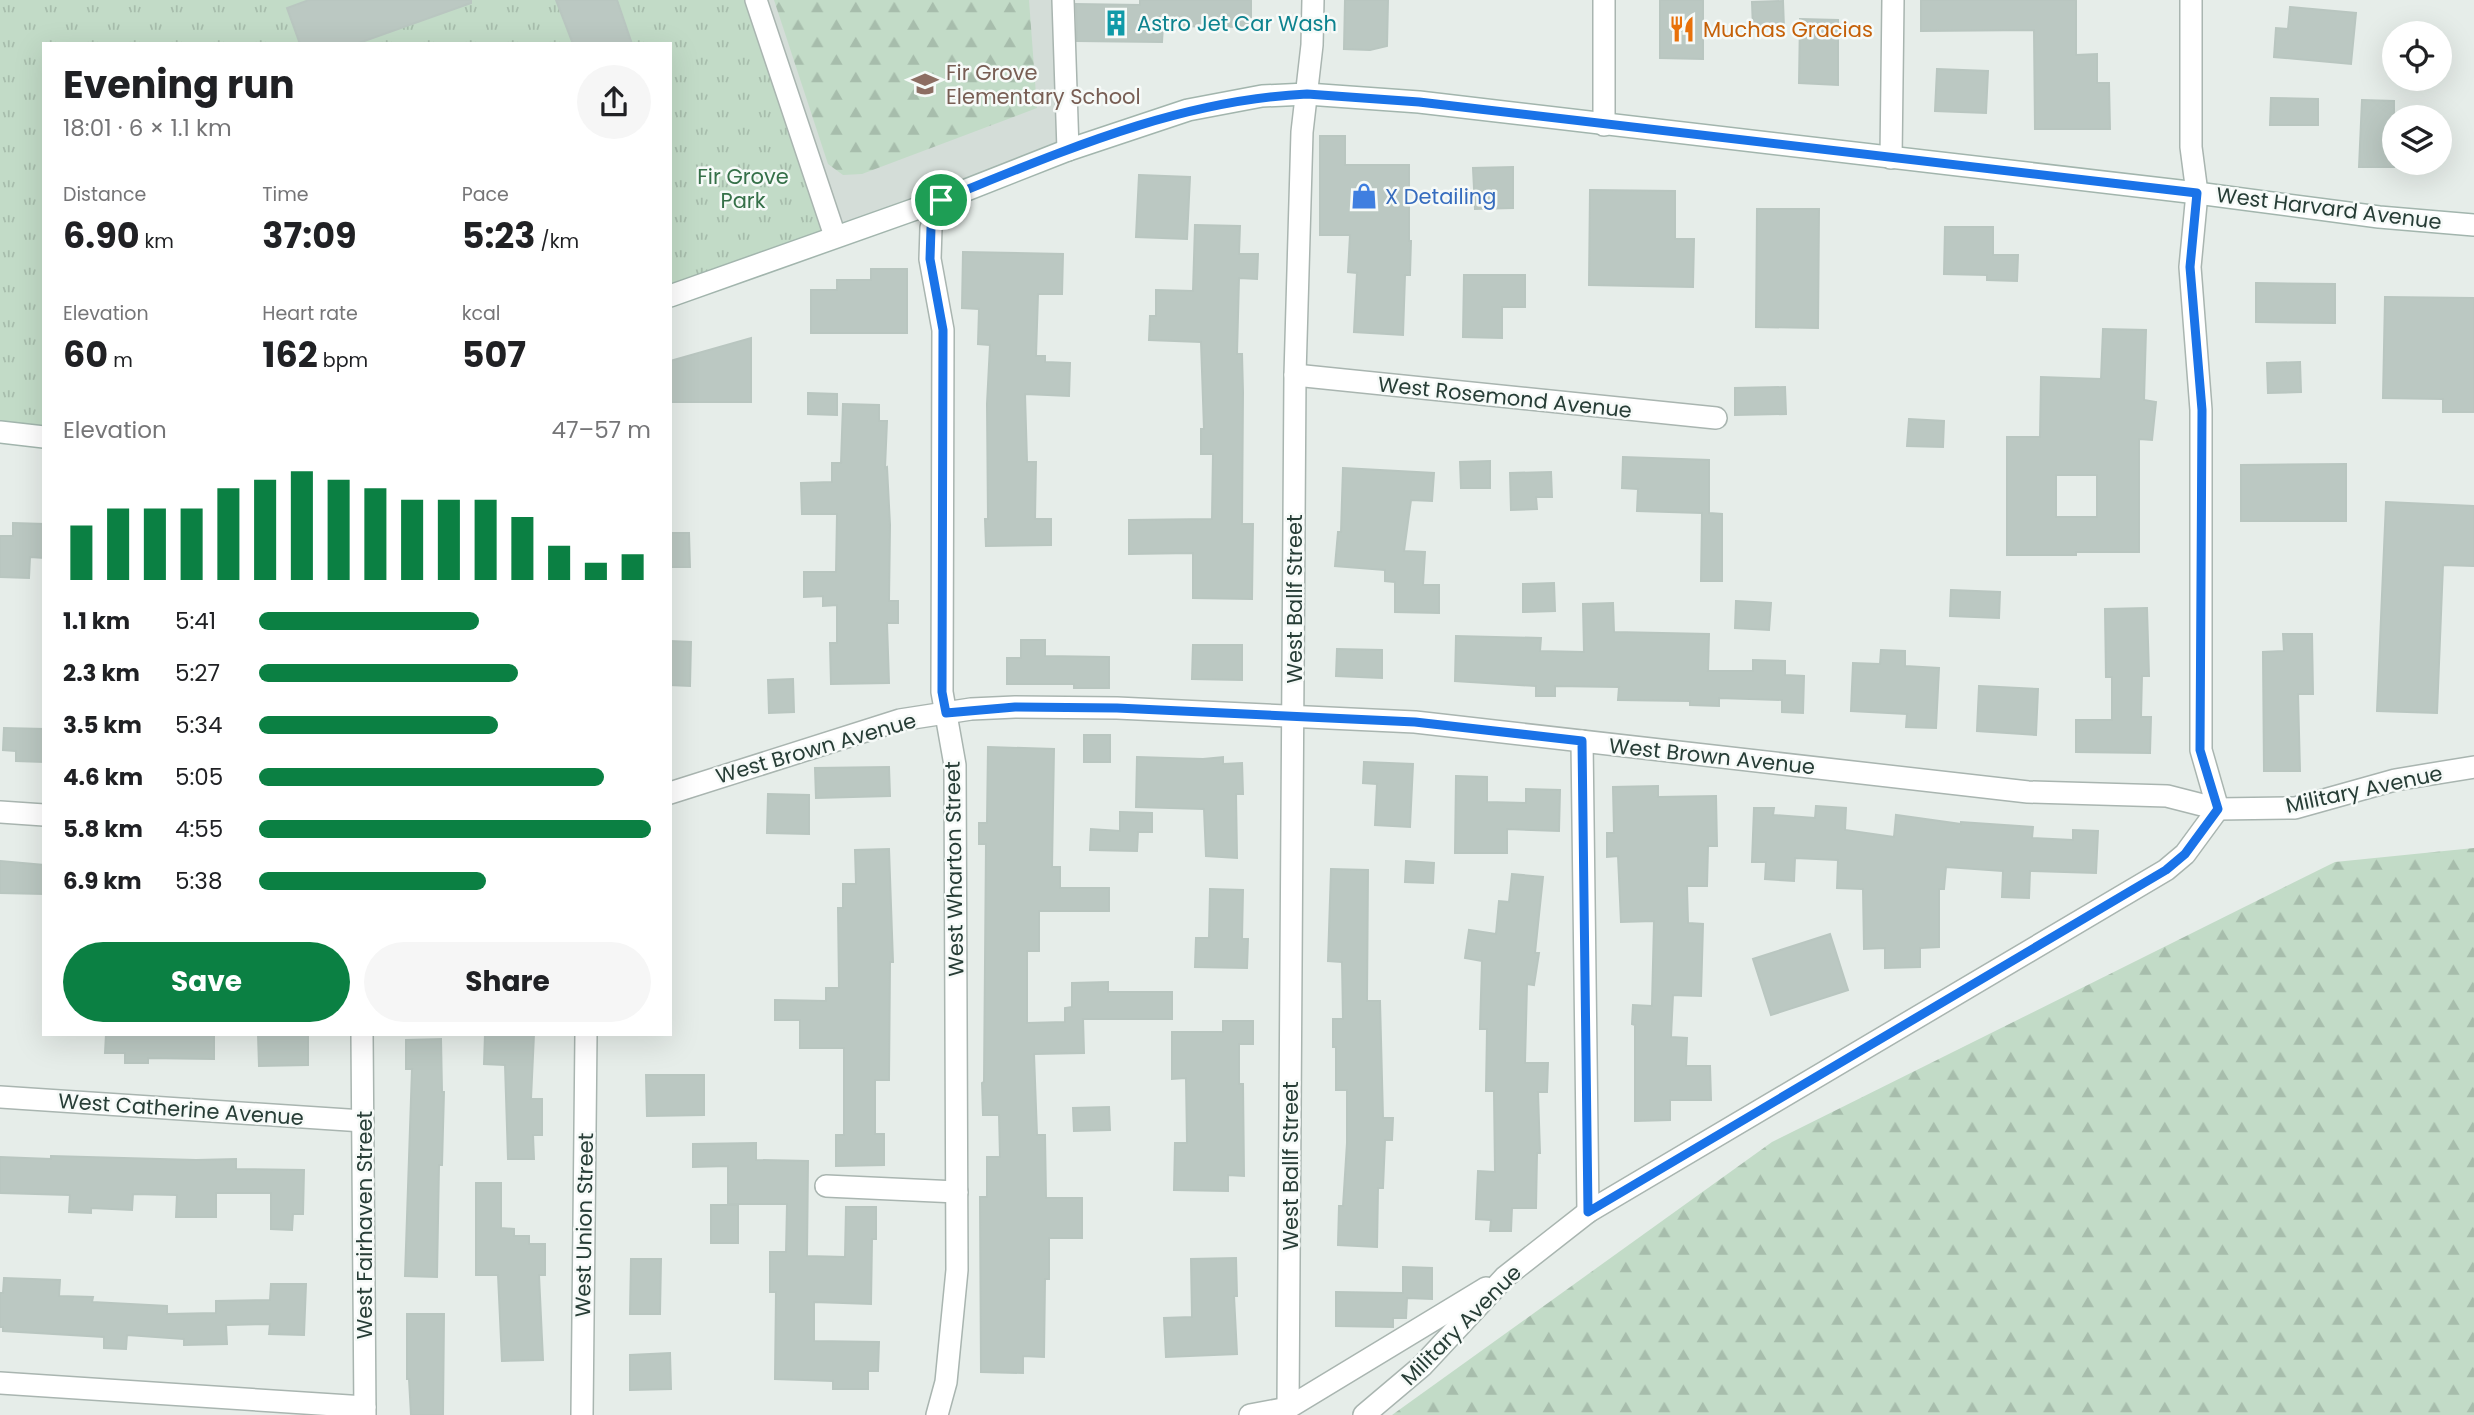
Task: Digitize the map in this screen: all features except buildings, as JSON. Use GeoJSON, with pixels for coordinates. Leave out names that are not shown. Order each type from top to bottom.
{"type":"FeatureCollection","features":[{"type":"Feature","properties":{"kind":"street"},"geometry":{"type":"LineString","coordinates":[[756,0],[835,236]]}},
{"type":"Feature","properties":{"kind":"street"},"geometry":{"type":"LineString","coordinates":[[1063,0],[1068,150]]}},
{"type":"Feature","properties":{"kind":"street","name":"West Ballf Street"},"geometry":{"type":"LineString","coordinates":[[1288,1408],[1295,375],[1302,132],[1312,45],[1313,0]]}},
{"type":"Feature","properties":{"kind":"street"},"geometry":{"type":"LineString","coordinates":[[1604,0],[1604,125]]}},
{"type":"Feature","properties":{"kind":"street"},"geometry":{"type":"LineString","coordinates":[[1891,158],[1893,0]]}},
{"type":"Feature","properties":{"kind":"street"},"geometry":{"type":"LineString","coordinates":[[2191,0],[2191,147],[2197,193],[2190,267],[2202,410],[2200,750],[2218,809]]}},
{"type":"Feature","properties":{"kind":"street","name":"West Harvard Avenue"},"geometry":{"type":"LineString","coordinates":[[672,295],[941,200],[1068,150],[1188,110],[1262,96],[1307,94],[1419,102],[2197,193],[2379,217],[2474,225]]}},
{"type":"Feature","properties":{"kind":"street","name":"West Wharton Street"},"geometry":{"type":"LineString","coordinates":[[937,1415],[946,1382],[957,1270],[955,765],[942,692],[943,330],[930,259],[931,228],[941,200]]}},
{"type":"Feature","properties":{"kind":"street","name":"West Rosemond Avenue"},"geometry":{"type":"LineString","coordinates":[[1295,375],[1716,418]]}},
{"type":"Feature","properties":{"kind":"street"},"geometry":{"type":"LineString","coordinates":[[0,432],[42,437]]}},
{"type":"Feature","properties":{"kind":"street","name":"West Brown Avenue"},"geometry":{"type":"LineString","coordinates":[[672,792],[900,720],[1015,707],[1117,708],[1415,722],[2028,792],[2167,796],[2218,809]]}},
{"type":"Feature","properties":{"kind":"street"},"geometry":{"type":"LineString","coordinates":[[1582,741],[1588,1212]]}},
{"type":"Feature","properties":{"kind":"street","name":"Military Avenue"},"geometry":{"type":"LineString","coordinates":[[1364,1415],[1422,1366],[1505,1277],[1588,1212],[2166,870],[2185,854],[2218,809],[2295,808],[2395,780],[2474,767]]}},
{"type":"Feature","properties":{"kind":"street"},"geometry":{"type":"LineString","coordinates":[[0,812],[42,815]]}},
{"type":"Feature","properties":{"kind":"street","name":"West Fairhaven Street"},"geometry":{"type":"LineString","coordinates":[[362,1036],[365,1411]]}},
{"type":"Feature","properties":{"kind":"street","name":"West Union Street"},"geometry":{"type":"LineString","coordinates":[[582,1415],[586,1036]]}},
{"type":"Feature","properties":{"kind":"street","name":"West Catherine Avenue"},"geometry":{"type":"LineString","coordinates":[[0,1097],[363,1121]]}},
{"type":"Feature","properties":{"kind":"street"},"geometry":{"type":"LineString","coordinates":[[826,1186],[957,1192]]}},
{"type":"Feature","properties":{"kind":"street"},"geometry":{"type":"LineString","coordinates":[[1250,1415],[1288,1408],[1505,1277]]}},
{"type":"Feature","properties":{"kind":"street"},"geometry":{"type":"LineString","coordinates":[[0,1383],[365,1411]]}},
{"type":"Feature","properties":{"kind":"shaded area","name":"Fir Grove Elementary School"},"geometry":{"type":"Polygon","coordinates":[[[756,0],[1063,0],[1068,150],[835,236],[756,0]]]}},
{"type":"Feature","properties":{"kind":"green space","name":"Fir Grove Park"},"geometry":{"type":"Polygon","coordinates":[[[0,0],[757,0],[835,236],[672,296],[672,42],[42,42],[42,437],[0,432],[0,0]]]}},
{"type":"Feature","properties":{"kind":"green space","name":"Fir Grove Elementary School"},"geometry":{"type":"Polygon","coordinates":[[[774,0],[1029,0],[1037,108],[862,174],[843,175],[828,164],[774,0]]]}},
{"type":"Feature","properties":{"kind":"green space"},"geometry":{"type":"Polygon","coordinates":[[[2474,848],[2474,1415],[1392,1415],[1772,1142],[2335,862],[2474,848]]]}},
{"type":"Feature","properties":{"kind":"place","name":"Astro Jet Car Wash"},"geometry":{"type":"Point","coordinates":[1116,23]}},
{"type":"Feature","properties":{"kind":"place","name":"Muchas Gracias"},"geometry":{"type":"Point","coordinates":[1682,29]}},
{"type":"Feature","properties":{"kind":"place","name":"Fir Grove Elementary School"},"geometry":{"type":"Point","coordinates":[925,84]}},
{"type":"Feature","properties":{"kind":"place","name":"X Detailing"},"geometry":{"type":"Point","coordinates":[1364,196]}},
{"type":"Feature","properties":{"kind":"route"},"geometry":{"type":"LineString","coordinates":[[1307,94],[1419,102],[2197,193],[2190,267],[2202,410],[2200,750],[2218,809],[2185,854],[2166,870],[1588,1212],[1582,741],[1415,722],[1117,708],[1015,707],[946,713],[942,692],[943,330],[930,259],[931,228],[941,200],[1068,150],[1188,110],[1262,96],[1307,94]]}}]}
